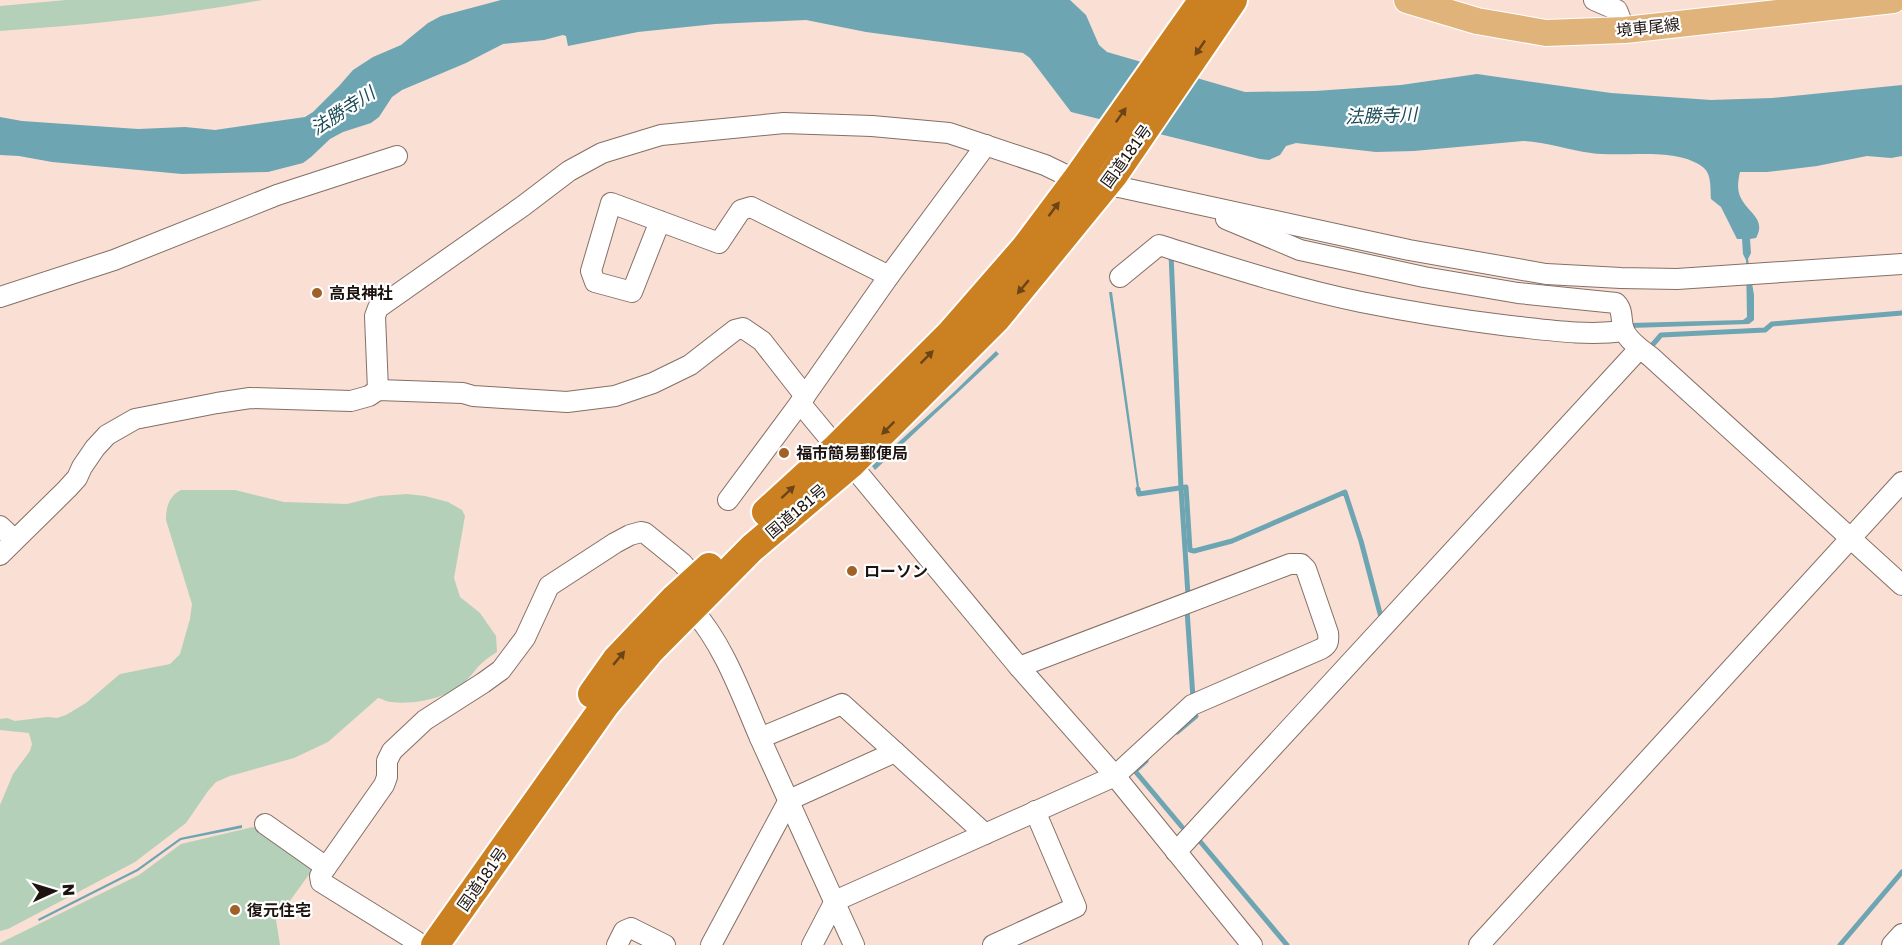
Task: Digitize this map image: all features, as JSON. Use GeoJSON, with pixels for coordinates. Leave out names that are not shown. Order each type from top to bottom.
{"type":"FeatureCollection","features":[{"type":"Feature","properties":{"kind":"highway","name":"国道181号"},"geometry":{"type":"LineString","coordinates":[[844,456],[1025,248],[1203,0]]}},
{"type":"Feature","properties":{"kind":"highway","name":"国道181号"},"geometry":{"type":"LineString","coordinates":[[421,944],[606,704],[693,596],[752,548],[844,456],[997,318],[1108,182],[1233,0]]}},
{"type":"Feature","properties":{"kind":"main road","name":"境車尾線"},"geometry":{"type":"LineString","coordinates":[[1407,0],[1477,21],[1546,33],[1625,30],[1893,0]]}},
{"type":"Feature","properties":{"kind":"street"},"geometry":{"type":"LineString","coordinates":[[1594,0],[1617,10],[1625,30]]}},
{"type":"Feature","properties":{"kind":"street"},"geometry":{"type":"LineString","coordinates":[[378,390],[375,316],[378,308],[569,171],[602,153],[661,135],[784,123],[872,126],[949,133],[1045,165],[1082,171],[1119,187],[1409,250],[1546,273],[1633,279],[1677,279],[1902,264]]}},
{"type":"Feature","properties":{"kind":"street"},"geometry":{"type":"LineString","coordinates":[[728,500],[986,145]]}},
{"type":"Feature","properties":{"kind":"street"},"geometry":{"type":"LineString","coordinates":[[0,297],[114,260],[277,195],[397,156]]}},
{"type":"Feature","properties":{"kind":"street"},"geometry":{"type":"LineString","coordinates":[[660,221],[632,292],[595,282],[591,271],[611,203],[660,221],[719,243],[741,210],[751,207],[889,276]]}},
{"type":"Feature","properties":{"kind":"street"},"geometry":{"type":"LineString","coordinates":[[1209,206],[1217,216],[1300,250],[1470,285],[1518,293],[1616,303],[1621,309],[1624,331],[1639,349],[1651,357],[1902,585]]}},
{"type":"Feature","properties":{"kind":"street"},"geometry":{"type":"LineString","coordinates":[[1120,277],[1159,245],[1263,277],[1360,302],[1462,320],[1573,333],[1624,331]]}},
{"type":"Feature","properties":{"kind":"street"},"geometry":{"type":"LineString","coordinates":[[0,555],[7,533],[67,489],[106,435],[135,419],[250,398],[351,401],[362,399],[378,390],[463,393],[473,396],[567,402],[615,396],[653,383],[690,365],[735,330],[743,328],[762,341],[871,490],[1018,667],[1115,776],[1252,945]]}},
{"type":"Feature","properties":{"kind":"street"},"geometry":{"type":"LineString","coordinates":[[1176,852],[1639,349]]}},
{"type":"Feature","properties":{"kind":"street"},"geometry":{"type":"LineString","coordinates":[[1479,945],[1902,482]]}},
{"type":"Feature","properties":{"kind":"street"},"geometry":{"type":"LineString","coordinates":[[421,944],[321,882],[320,876],[384,785],[387,777],[387,761],[392,752],[425,720],[501,670],[525,638],[549,586],[595,554],[630,535],[641,532],[650,535],[690,572],[693,596],[722,654],[854,945]]}},
{"type":"Feature","properties":{"kind":"street"},"geometry":{"type":"LineString","coordinates":[[812,945],[835,901],[1115,776],[1192,705],[1327,645],[1329,633],[1306,569],[1301,564],[1290,564],[1018,667]]}},
{"type":"Feature","properties":{"kind":"street"},"geometry":{"type":"LineString","coordinates":[[760,738],[842,704],[985,834]]}},
{"type":"Feature","properties":{"kind":"street"},"geometry":{"type":"LineString","coordinates":[[711,945],[789,800],[896,752]]}},
{"type":"Feature","properties":{"kind":"street"},"geometry":{"type":"LineString","coordinates":[[993,945],[1076,907],[1035,812]]}},
{"type":"Feature","properties":{"kind":"street"},"geometry":{"type":"LineString","coordinates":[[265,824],[326,867]]}},
{"type":"Feature","properties":{"kind":"street"},"geometry":{"type":"LineString","coordinates":[[617,945],[624,931],[631,928],[665,945]]}},
{"type":"Feature","properties":{"kind":"street"},"geometry":{"type":"LineString","coordinates":[[1892,945],[1902,934]]}},
{"type":"Feature","properties":{"kind":"green space"},"geometry":{"type":"Polygon","coordinates":[[[66,0],[262,0],[131,19],[0,31],[0,6],[66,0]]]}},
{"type":"Feature","properties":{"kind":"green space"},"geometry":{"type":"Polygon","coordinates":[[[181,490],[235,490],[284,502],[347,504],[379,496],[407,494],[448,502],[462,510],[465,516],[454,578],[460,597],[480,613],[496,636],[497,652],[480,665],[459,687],[450,692],[431,699],[401,703],[378,698],[328,742],[294,758],[216,782],[186,823],[135,862],[8,929],[0,931],[0,805],[13,774],[30,751],[32,744],[29,733],[0,730],[0,719],[7,718],[15,721],[57,718],[66,715],[86,703],[120,674],[170,664],[180,654],[192,604],[166,520],[169,502],[181,490]]]}},
{"type":"Feature","properties":{"kind":"green space"},"geometry":{"type":"Polygon","coordinates":[[[253,827],[313,869],[276,920],[280,945],[0,945],[139,875],[181,844],[253,827]]]}},
{"type":"Feature","properties":{"kind":"water","name":"法勝寺川"},"geometry":{"type":"Polygon","coordinates":[[[501,0],[1070,0],[1086,15],[1099,45],[1107,52],[1245,92],[1315,91],[1401,85],[1477,74],[1611,93],[1711,100],[1772,98],[1902,85],[1902,156],[1891,158],[1867,156],[1817,166],[1767,172],[1740,172],[1738,190],[1740,196],[1758,220],[1759,225],[1756,238],[1750,239],[1751,253],[1748,259],[1754,295],[1754,320],[1749,324],[1631,328],[1631,323],[1743,320],[1747,317],[1746,260],[1743,254],[1742,239],[1737,239],[1721,207],[1711,199],[1707,171],[1693,161],[1665,155],[1591,153],[1523,141],[1414,151],[1376,152],[1296,143],[1286,146],[1280,155],[1269,160],[1260,159],[1071,112],[1030,58],[1023,53],[866,32],[806,20],[715,24],[638,32],[568,46],[566,36],[563,35],[544,40],[503,44],[466,63],[402,90],[392,97],[379,117],[371,123],[330,139],[303,163],[268,172],[182,174],[0,155],[0,117],[22,121],[138,129],[185,127],[215,130],[305,117],[313,112],[353,70],[373,57],[401,45],[428,23],[441,16],[501,0]]]}},
{"type":"Feature","properties":{"kind":"water"},"geometry":{"type":"Polygon","coordinates":[[[1109,292],[1112,292],[1140,494],[1138,495],[1109,292]]]}},
{"type":"Feature","properties":{"kind":"water"},"geometry":{"type":"Polygon","coordinates":[[[996,351],[999,354],[875,470],[872,466],[996,351]]]}},
{"type":"Feature","properties":{"kind":"water"},"geometry":{"type":"Polygon","coordinates":[[[242,825],[242,828],[181,840],[138,871],[39,921],[38,919],[137,869],[180,838],[242,825]]]}},
{"type":"Feature","properties":{"kind":"waterway"},"geometry":{"type":"LineString","coordinates":[[1171,254],[1188,595]]}},
{"type":"Feature","properties":{"kind":"waterway"},"geometry":{"type":"LineString","coordinates":[[1648,350],[1661,335],[1765,330],[1772,324],[1902,313]]}},
{"type":"Feature","properties":{"kind":"waterway"},"geometry":{"type":"LineString","coordinates":[[1138,489],[1139,494],[1186,487],[1190,550],[1194,551],[1232,541],[1345,492],[1361,541],[1382,621]]}},
{"type":"Feature","properties":{"kind":"waterway"},"geometry":{"type":"LineString","coordinates":[[1187,610],[1193,698]]}},
{"type":"Feature","properties":{"kind":"waterway"},"geometry":{"type":"LineString","coordinates":[[1177,732],[1196,716]]}},
{"type":"Feature","properties":{"kind":"waterway"},"geometry":{"type":"LineString","coordinates":[[1146,761],[1135,771],[1182,827]]}},
{"type":"Feature","properties":{"kind":"waterway"},"geometry":{"type":"LineString","coordinates":[[1201,835],[1198,839],[1287,945]]}},
{"type":"Feature","properties":{"kind":"waterway"},"geometry":{"type":"LineString","coordinates":[[1840,945],[1902,872]]}},
{"type":"Feature","properties":{"kind":"place","name":"高良神社"},"geometry":{"type":"Point","coordinates":[317,293]}},
{"type":"Feature","properties":{"kind":"place","name":"福市簡易郵便局"},"geometry":{"type":"Point","coordinates":[784,453]}},
{"type":"Feature","properties":{"kind":"place","name":"ローソン"},"geometry":{"type":"Point","coordinates":[852,571]}},
{"type":"Feature","properties":{"kind":"place","name":"復元住宅"},"geometry":{"type":"Point","coordinates":[235,910]}}]}
